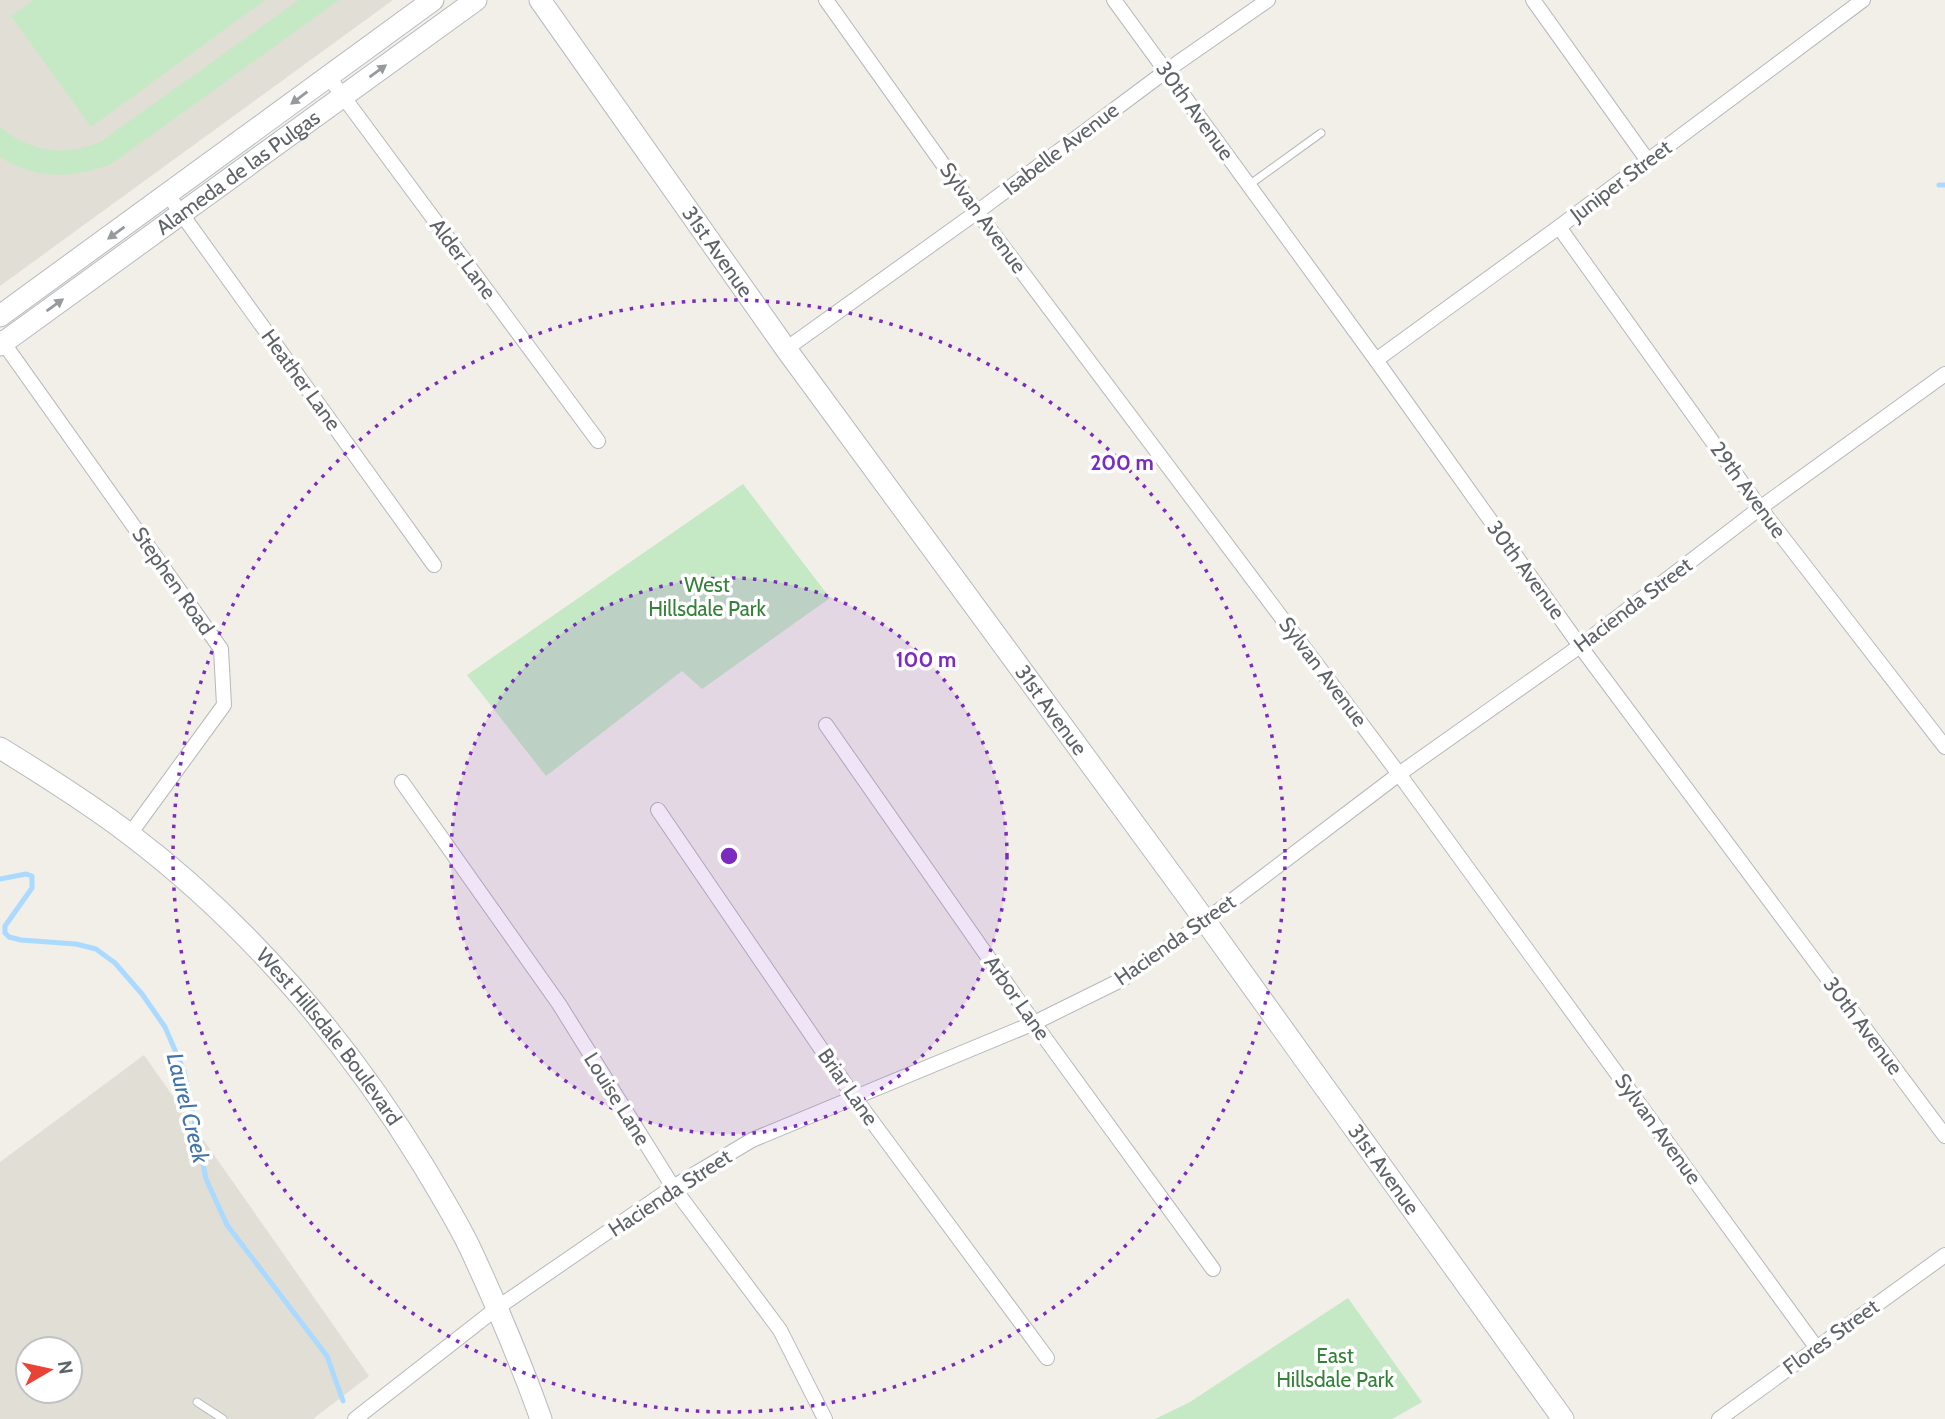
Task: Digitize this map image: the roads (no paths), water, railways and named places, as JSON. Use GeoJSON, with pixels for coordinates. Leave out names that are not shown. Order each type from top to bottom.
{"type":"FeatureCollection","features":[{"type":"Feature","properties":{"kind":"main road","name":"Alameda de las Pulgas"},"geometry":{"type":"LineString","coordinates":[[0,316],[433,0]]}},
{"type":"Feature","properties":{"kind":"main road","name":"Alameda de las Pulgas"},"geometry":{"type":"LineString","coordinates":[[1,342],[476,0]]}},
{"type":"Feature","properties":{"kind":"main road","name":"31st Avenue"},"geometry":{"type":"LineString","coordinates":[[540,0],[786,349],[1205,921],[1563,1419]]}},
{"type":"Feature","properties":{"kind":"main road","name":"West Hillsdale Boulevard"},"geometry":{"type":"LineString","coordinates":[[0,748],[130,834],[178,874],[255,948],[352,1059],[406,1137],[469,1247],[518,1355],[541,1419]]}},
{"type":"Feature","properties":{"kind":"street","name":"Sylvan Avenue"},"geometry":{"type":"LineString","coordinates":[[827,0],[977,212],[1399,774],[1816,1347]]}},
{"type":"Feature","properties":{"kind":"street","name":"30th Avenue"},"geometry":{"type":"LineString","coordinates":[[1114,0],[1580,646],[1945,1136]]}},
{"type":"Feature","properties":{"kind":"street","name":"Isabelle Avenue"},"geometry":{"type":"LineString","coordinates":[[786,349],[977,212],[1166,71],[1268,0]]}},
{"type":"Feature","properties":{"kind":"street"},"geometry":{"type":"LineString","coordinates":[[1532,0],[1648,161]]}},
{"type":"Feature","properties":{"kind":"street","name":"Juniper Street"},"geometry":{"type":"LineString","coordinates":[[1376,360],[1863,0]]}},
{"type":"Feature","properties":{"kind":"street","name":"Alder Lane"},"geometry":{"type":"LineString","coordinates":[[328,76],[598,441]]}},
{"type":"Feature","properties":{"kind":"street","name":"Heather Lane"},"geometry":{"type":"LineString","coordinates":[[168,195],[434,565]]}},
{"type":"Feature","properties":{"kind":"street","name":"29th Avenue"},"geometry":{"type":"LineString","coordinates":[[1559,227],[1760,508],[1945,747]]}},
{"type":"Feature","properties":{"kind":"street","name":"Stephen Road"},"geometry":{"type":"LineString","coordinates":[[1,342],[221,649],[224,705],[130,834]]}},
{"type":"Feature","properties":{"kind":"street","name":"Hacienda Street"},"geometry":{"type":"LineString","coordinates":[[355,1419],[497,1308],[673,1187],[752,1140],[1034,1023],[1123,979],[1205,921],[1399,774],[1580,646],[1760,508],[1945,374]]}},
{"type":"Feature","properties":{"kind":"street","name":"Arbor Lane"},"geometry":{"type":"LineString","coordinates":[[826,725],[1034,1023],[1213,1269]]}},
{"type":"Feature","properties":{"kind":"street","name":"Louise Lane"},"geometry":{"type":"LineString","coordinates":[[402,782],[559,1004],[673,1187],[780,1331],[825,1419]]}},
{"type":"Feature","properties":{"kind":"street","name":"Briar Lane"},"geometry":{"type":"LineString","coordinates":[[659,810],[854,1097],[1047,1358]]}},
{"type":"Feature","properties":{"kind":"street","name":"Flores Street"},"geometry":{"type":"LineString","coordinates":[[1719,1419],[1945,1255]]}},
{"type":"Feature","properties":{"kind":"lane"},"geometry":{"type":"LineString","coordinates":[[1249,185],[1321,133]]}},
{"type":"Feature","properties":{"kind":"lane"},"geometry":{"type":"LineString","coordinates":[[197,1402],[223,1419]]}},
{"type":"Feature","properties":{"kind":"waterway"},"geometry":{"type":"LineString","coordinates":[[1939,185],[1945,185]]}},
{"type":"Feature","properties":{"kind":"waterway","name":"Laurel Creek"},"geometry":{"type":"LineString","coordinates":[[0,879],[26,874],[32,876],[32,888],[5,926],[5,933],[9,937],[76,944],[96,949],[115,963],[142,994],[165,1027],[184,1071],[206,1179],[227,1225],[327,1356],[343,1401]]}},
{"type":"Feature","properties":{"kind":"park label","name":"West Hillsdale Park"},"geometry":{"type":"Point","coordinates":[707,597]}},
{"type":"Feature","properties":{"kind":"park label","name":"East Hillsdale Park"},"geometry":{"type":"Point","coordinates":[1335,1368]}}]}
